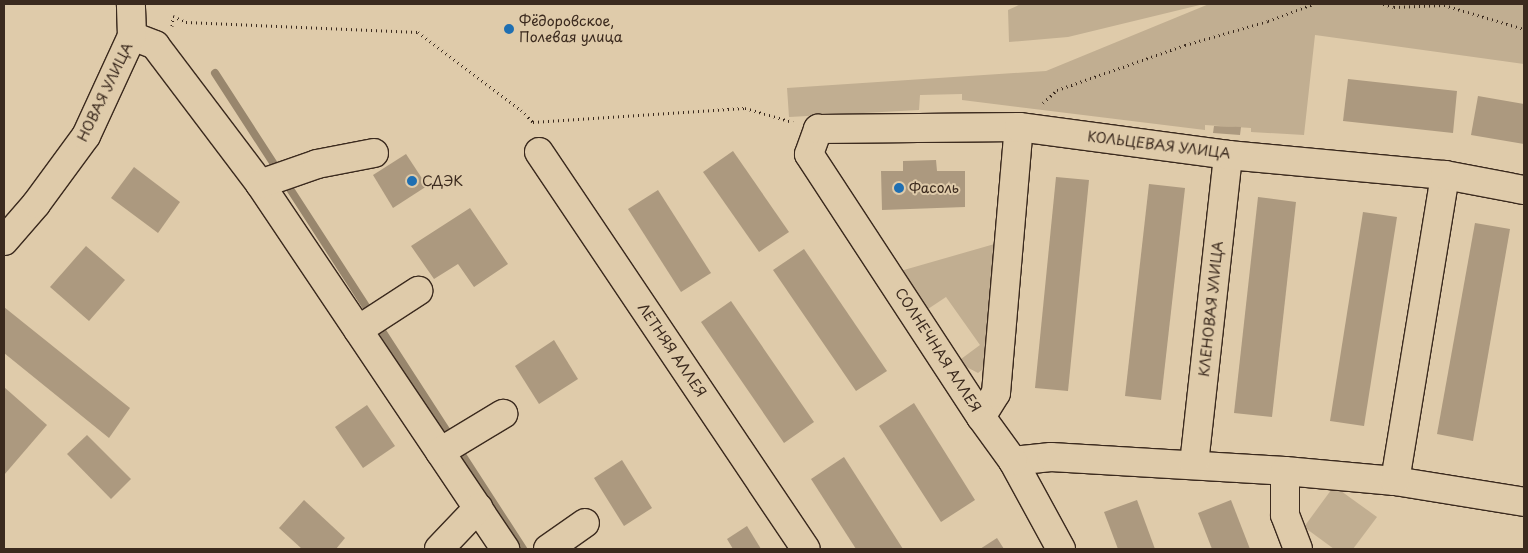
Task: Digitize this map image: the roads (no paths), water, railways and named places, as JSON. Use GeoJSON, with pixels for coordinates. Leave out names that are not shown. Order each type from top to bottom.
{"type":"FeatureCollection","features":[{"type":"Feature","properties":{"kind":"street"},"geometry":{"type":"LineString","coordinates":[[131,4],[144,41],[260,184],[505,549]]}},
{"type":"Feature","properties":{"kind":"street","name":"НОВАЯ УЛИЦА"},"geometry":{"type":"LineString","coordinates":[[4,241],[36,204],[86,136],[144,41]]}},
{"type":"Feature","properties":{"kind":"street"},"geometry":{"type":"LineString","coordinates":[[981,417],[996,393],[1019,127]]}},
{"type":"Feature","properties":{"kind":"street","name":"КОЛЬЦЕВАЯ УЛИЦА"},"geometry":{"type":"LineString","coordinates":[[814,142],[1019,127],[1228,154],[1444,175],[1524,190]]}},
{"type":"Feature","properties":{"kind":"street","name":"СОЛНЕЧНАЯ АЛЛЕЯ"},"geometry":{"type":"LineString","coordinates":[[814,142],[981,417],[1013,461],[1061,549]]}},
{"type":"Feature","properties":{"kind":"street","name":"ЛЕТНЯЯ АЛЛЕЯ"},"geometry":{"type":"LineString","coordinates":[[539,152],[806,549]]}},
{"type":"Feature","properties":{"kind":"street"},"geometry":{"type":"LineString","coordinates":[[260,184],[317,164],[374,153]]}},
{"type":"Feature","properties":{"kind":"street","name":"КЛЕНОВАЯ УЛИЦА"},"geometry":{"type":"LineString","coordinates":[[1194,464],[1228,154]]}},
{"type":"Feature","properties":{"kind":"street"},"geometry":{"type":"LineString","coordinates":[[1395,481],[1444,175]]}},
{"type":"Feature","properties":{"kind":"street"},"geometry":{"type":"LineString","coordinates":[[358,330],[418,291]]}},
{"type":"Feature","properties":{"kind":"street"},"geometry":{"type":"LineString","coordinates":[[440,452],[503,414]]}},
{"type":"Feature","properties":{"kind":"street"},"geometry":{"type":"LineString","coordinates":[[1013,461],[1051,457],[1194,464],[1285,471],[1395,481],[1524,502]]}},
{"type":"Feature","properties":{"kind":"street"},"geometry":{"type":"LineString","coordinates":[[1285,471],[1285,515],[1298,549]]}},
{"type":"Feature","properties":{"kind":"street"},"geometry":{"type":"LineString","coordinates":[[439,549],[478,508]]}},
{"type":"Feature","properties":{"kind":"street"},"geometry":{"type":"LineString","coordinates":[[548,549],[585,523]]}},
{"type":"Feature","properties":{"kind":"waterway"},"geometry":{"type":"LineString","coordinates":[[215,73],[523,549]]}},
{"type":"Feature","properties":{"kind":"place","name":"Фёдоровское, Полевая улица"},"geometry":{"type":"Point","coordinates":[509,29]}},
{"type":"Feature","properties":{"kind":"place","name":"СДЭК"},"geometry":{"type":"Point","coordinates":[412,181]}},
{"type":"Feature","properties":{"kind":"place","name":"Фасоль"},"geometry":{"type":"Point","coordinates":[899,188]}}]}
